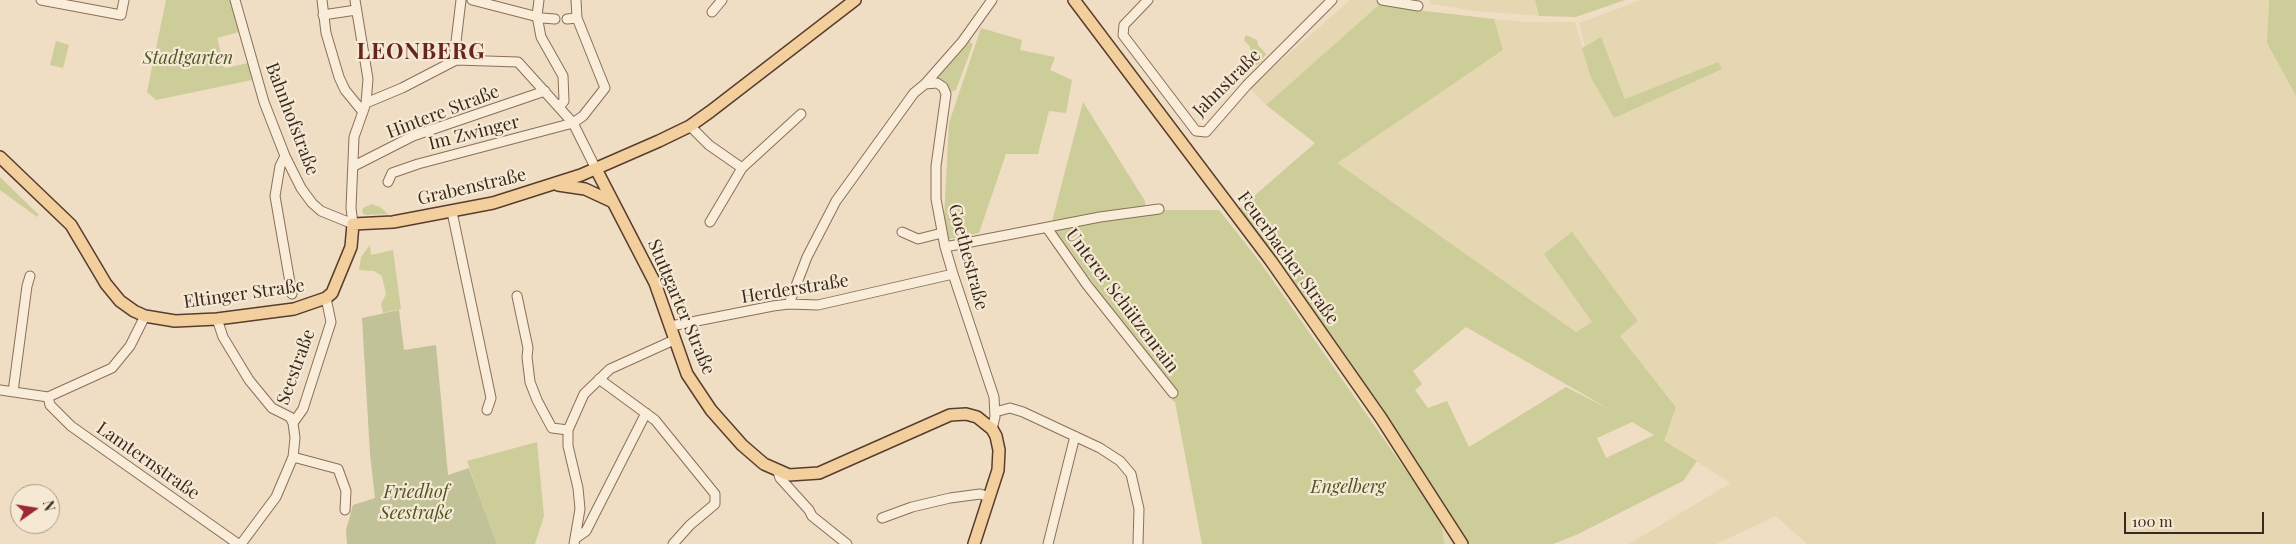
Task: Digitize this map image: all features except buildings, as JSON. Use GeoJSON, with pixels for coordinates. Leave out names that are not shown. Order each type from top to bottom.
{"type":"FeatureCollection","features":[{"type":"Feature","properties":{"kind":"main road"},"geometry":{"type":"LineString","coordinates":[[596,168],[690,126],[855,0]]}},
{"type":"Feature","properties":{"kind":"main road","name":"Feuerbacher Straße"},"geometry":{"type":"LineString","coordinates":[[1074,0],[1271,261],[1381,418],[1462,544]]}},
{"type":"Feature","properties":{"kind":"main road","name":"Eltinger Straße"},"geometry":{"type":"LineString","coordinates":[[0,157],[71,225],[82,240],[106,284],[120,301],[144,316],[175,321],[217,319],[294,309],[326,298]]}},
{"type":"Feature","properties":{"kind":"main road","name":"Grabenstraße"},"geometry":{"type":"LineString","coordinates":[[353,224],[393,222],[452,212],[553,185],[596,168]]}},
{"type":"Feature","properties":{"kind":"main road","name":"Stuttgarter Straße"},"geometry":{"type":"LineString","coordinates":[[596,168],[656,283],[687,374],[711,410],[742,445],[764,464],[778,472],[802,476],[819,473],[839,466],[950,415],[966,414],[977,417],[992,429]]}},
{"type":"Feature","properties":{"kind":"main road"},"geometry":{"type":"LineString","coordinates":[[553,185],[585,189],[613,202]]}},
{"type":"Feature","properties":{"kind":"main road"},"geometry":{"type":"LineString","coordinates":[[326,298],[337,285],[345,266],[352,242],[353,224]]}},
{"type":"Feature","properties":{"kind":"main road"},"geometry":{"type":"LineString","coordinates":[[974,544],[998,470],[999,450],[996,436],[992,429]]}},
{"type":"Feature","properties":{"kind":"street"},"geometry":{"type":"LineString","coordinates":[[41,0],[121,15],[124,0]]}},
{"type":"Feature","properties":{"kind":"street","name":"Bahnhofstraße"},"geometry":{"type":"LineString","coordinates":[[235,0],[258,85],[285,156],[301,188],[312,203],[321,211],[353,224]]}},
{"type":"Feature","properties":{"kind":"street"},"geometry":{"type":"LineString","coordinates":[[322,0],[326,33],[339,77],[345,90],[364,108]]}},
{"type":"Feature","properties":{"kind":"street"},"geometry":{"type":"LineString","coordinates":[[353,224],[354,137],[364,108],[368,79],[355,0]]}},
{"type":"Feature","properties":{"kind":"street"},"geometry":{"type":"LineString","coordinates":[[456,60],[455,50],[461,0]]}},
{"type":"Feature","properties":{"kind":"street"},"geometry":{"type":"LineString","coordinates":[[472,0],[555,19]]}},
{"type":"Feature","properties":{"kind":"street"},"geometry":{"type":"LineString","coordinates":[[538,0],[536,16],[541,36],[563,76],[564,101],[559,107]]}},
{"type":"Feature","properties":{"kind":"street"},"geometry":{"type":"LineString","coordinates":[[712,12],[722,0]]}},
{"type":"Feature","properties":{"kind":"street"},"geometry":{"type":"LineString","coordinates":[[789,304],[807,257],[836,201],[922,86],[962,42],[992,0]]}},
{"type":"Feature","properties":{"kind":"street","name":"Jahnstraße"},"geometry":{"type":"LineString","coordinates":[[1148,0],[1124,25],[1123,35],[1196,130],[1206,132],[1247,85],[1332,0]]}},
{"type":"Feature","properties":{"kind":"street"},"geometry":{"type":"LineString","coordinates":[[1382,0],[1418,6]]}},
{"type":"Feature","properties":{"kind":"street"},"geometry":{"type":"LineString","coordinates":[[323,15],[356,10]]}},
{"type":"Feature","properties":{"kind":"street"},"geometry":{"type":"LineString","coordinates":[[567,19],[577,12],[605,88],[583,116],[573,124]]}},
{"type":"Feature","properties":{"kind":"street"},"geometry":{"type":"LineString","coordinates":[[364,108],[456,60],[518,62],[536,82],[541,93],[559,107],[573,124],[596,168]]}},
{"type":"Feature","properties":{"kind":"street","name":"Goethestraße"},"geometry":{"type":"LineString","coordinates":[[922,86],[937,83],[943,87],[946,94],[936,166],[936,199],[945,247],[994,397],[995,412],[992,429]]}},
{"type":"Feature","properties":{"kind":"street","name":"Hintere Straße"},"geometry":{"type":"LineString","coordinates":[[354,166],[413,136],[541,93]]}},
{"type":"Feature","properties":{"kind":"street"},"geometry":{"type":"LineString","coordinates":[[710,222],[742,168],[801,114]]}},
{"type":"Feature","properties":{"kind":"street","name":"Im Zwinger"},"geometry":{"type":"LineString","coordinates":[[388,182],[392,173],[418,164],[573,124]]}},
{"type":"Feature","properties":{"kind":"street"},"geometry":{"type":"LineString","coordinates":[[690,126],[709,145],[742,168]]}},
{"type":"Feature","properties":{"kind":"street"},"geometry":{"type":"LineString","coordinates":[[285,156],[280,166],[275,196],[292,294]]}},
{"type":"Feature","properties":{"kind":"street","name":"Unterer Schützenrain"},"geometry":{"type":"LineString","coordinates":[[945,247],[1116,214],[1159,210]]}},
{"type":"Feature","properties":{"kind":"street"},"geometry":{"type":"LineString","coordinates":[[452,212],[491,398],[487,410]]}},
{"type":"Feature","properties":{"kind":"street","name":"Unterer Schützenrain"},"geometry":{"type":"LineString","coordinates":[[1047,228],[1098,299],[1173,393]]}},
{"type":"Feature","properties":{"kind":"street"},"geometry":{"type":"LineString","coordinates":[[902,232],[918,239],[942,233]]}},
{"type":"Feature","properties":{"kind":"street","name":"Herderstraße"},"geometry":{"type":"LineString","coordinates":[[671,326],[789,304],[818,305],[953,274]]}},
{"type":"Feature","properties":{"kind":"street"},"geometry":{"type":"LineString","coordinates":[[13,392],[25,296],[30,276]]}},
{"type":"Feature","properties":{"kind":"street"},"geometry":{"type":"LineString","coordinates":[[518,296],[528,348],[526,357],[530,382],[552,428],[568,430]]}},
{"type":"Feature","properties":{"kind":"street","name":"Seestraße"},"geometry":{"type":"LineString","coordinates":[[239,544],[276,497],[292,457],[296,438],[293,423],[303,409],[331,322],[326,298]]}},
{"type":"Feature","properties":{"kind":"street"},"geometry":{"type":"LineString","coordinates":[[0,390],[48,397],[112,368],[130,346],[144,316]]}},
{"type":"Feature","properties":{"kind":"street"},"geometry":{"type":"LineString","coordinates":[[217,319],[223,337],[249,380],[272,408],[290,417],[293,423]]}},
{"type":"Feature","properties":{"kind":"street"},"geometry":{"type":"LineString","coordinates":[[575,541],[580,502],[568,446],[568,430],[584,394],[610,370],[674,340]]}},
{"type":"Feature","properties":{"kind":"street"},"geometry":{"type":"LineString","coordinates":[[599,379],[656,420],[715,494],[715,504],[690,525],[673,544]]}},
{"type":"Feature","properties":{"kind":"street","name":"Lamternstraße"},"geometry":{"type":"LineString","coordinates":[[48,397],[50,405],[71,426],[239,544]]}},
{"type":"Feature","properties":{"kind":"street"},"geometry":{"type":"LineString","coordinates":[[995,412],[1010,408],[1023,412],[1100,448],[1120,461],[1132,474],[1139,509],[1138,544]]}},
{"type":"Feature","properties":{"kind":"street"},"geometry":{"type":"LineString","coordinates":[[575,541],[586,531],[646,413]]}},
{"type":"Feature","properties":{"kind":"street"},"geometry":{"type":"LineString","coordinates":[[1048,544],[1075,436]]}},
{"type":"Feature","properties":{"kind":"street"},"geometry":{"type":"LineString","coordinates":[[292,457],[338,469],[346,491],[345,510]]}},
{"type":"Feature","properties":{"kind":"street"},"geometry":{"type":"LineString","coordinates":[[778,472],[780,478],[809,510],[812,516],[847,544]]}},
{"type":"Feature","properties":{"kind":"street"},"geometry":{"type":"LineString","coordinates":[[882,518],[912,506],[950,498],[980,494],[989,496]]}},
{"type":"Feature","properties":{"kind":"shaded area"},"geometry":{"type":"Polygon","coordinates":[[[1350,0],[1373,0],[1381,3],[1266,105],[1250,88],[1350,0]]]}},
{"type":"Feature","properties":{"kind":"shaded area"},"geometry":{"type":"Polygon","coordinates":[[[1429,0],[1535,0],[1539,16],[1476,11],[1431,4],[1429,0]]]}},
{"type":"Feature","properties":{"kind":"shaded area"},"geometry":{"type":"Polygon","coordinates":[[[1641,0],[2269,0],[2267,43],[2296,96],[2296,544],[1807,544],[1776,516],[1716,544],[1629,544],[1731,483],[1663,441],[1676,406],[1620,336],[1638,321],[1572,233],[1545,254],[1592,322],[1576,332],[1336,163],[1503,50],[1494,19],[1524,22],[1575,22],[1591,78],[1614,118],[1718,62],[1625,99],[1601,37],[1585,46],[1579,23],[1641,0]]]}},
{"type":"Feature","properties":{"kind":"shaded area"},"geometry":{"type":"Polygon","coordinates":[[[1442,522],[1457,544],[1444,544],[1442,522]]]}},
{"type":"Feature","properties":{"kind":"green space","name":"Stadtgarten"},"geometry":{"type":"Polygon","coordinates":[[[166,0],[235,0],[243,31],[217,38],[225,68],[248,63],[252,80],[156,100],[147,92],[166,0]]]}},
{"type":"Feature","properties":{"kind":"green space"},"geometry":{"type":"Polygon","coordinates":[[[1535,0],[1625,0],[1576,17],[1539,16],[1535,0]]]}},
{"type":"Feature","properties":{"kind":"green space"},"geometry":{"type":"Polygon","coordinates":[[[2269,0],[2296,0],[2296,96],[2267,43],[2269,0]]]}},
{"type":"Feature","properties":{"kind":"green space"},"geometry":{"type":"Polygon","coordinates":[[[1381,3],[1425,11],[1494,19],[1503,50],[1337,163],[1576,332],[1592,322],[1544,254],[1572,232],[1638,321],[1620,336],[1676,407],[1664,441],[1697,461],[1683,481],[1576,535],[1553,544],[1470,544],[1380,404],[1238,210],[1315,143],[1266,105],[1381,3]],[[1466,327],[1413,371],[1422,384],[1415,390],[1428,408],[1447,401],[1469,447],[1566,387],[1611,410],[1466,327]],[[1632,422],[1597,438],[1606,458],[1654,435],[1632,422]]]}},
{"type":"Feature","properties":{"kind":"green space"},"geometry":{"type":"Polygon","coordinates":[[[981,28],[1022,40],[1020,50],[1055,57],[1050,70],[1072,80],[1066,113],[1049,111],[1038,154],[1006,154],[979,233],[949,239],[944,218],[949,123],[981,28]]]}},
{"type":"Feature","properties":{"kind":"green space"},"geometry":{"type":"Polygon","coordinates":[[[1246,35],[1257,40],[1258,45],[1266,54],[1259,64],[1249,68],[1247,62],[1251,52],[1250,47],[1244,40],[1246,35]]]}},
{"type":"Feature","properties":{"kind":"green space"},"geometry":{"type":"Polygon","coordinates":[[[1601,37],[1625,99],[1718,62],[1722,69],[1614,118],[1591,78],[1582,48],[1601,37]]]}},
{"type":"Feature","properties":{"kind":"green space"},"geometry":{"type":"Polygon","coordinates":[[[967,40],[973,44],[956,90],[951,92],[949,87],[936,79],[934,75],[967,40]]]}},
{"type":"Feature","properties":{"kind":"green space"},"geometry":{"type":"Polygon","coordinates":[[[56,41],[69,45],[63,68],[50,65],[56,41]]]}},
{"type":"Feature","properties":{"kind":"green space","name":"Engelberg"},"geometry":{"type":"Polygon","coordinates":[[[1083,102],[1145,201],[1146,210],[1219,210],[1260,262],[1442,522],[1444,544],[1202,544],[1175,402],[1172,400],[1170,390],[1051,225],[1083,102]]]}},
{"type":"Feature","properties":{"kind":"green space"},"geometry":{"type":"Polygon","coordinates":[[[0,177],[39,215],[37,217],[0,190],[0,177]]]}},
{"type":"Feature","properties":{"kind":"green space"},"geometry":{"type":"Polygon","coordinates":[[[372,204],[380,207],[388,214],[365,215],[362,212],[363,208],[372,204]]]}},
{"type":"Feature","properties":{"kind":"green space"},"geometry":{"type":"Polygon","coordinates":[[[370,245],[371,255],[393,250],[401,309],[383,313],[381,304],[386,294],[382,276],[374,271],[359,270],[361,257],[370,245]]]}},
{"type":"Feature","properties":{"kind":"green space","name":"Friedhof Seestraße"},"geometry":{"type":"Polygon","coordinates":[[[399,310],[404,350],[436,345],[448,475],[469,468],[497,544],[347,544],[346,530],[353,505],[375,498],[370,454],[362,318],[399,310]]]}},
{"type":"Feature","properties":{"kind":"green space"},"geometry":{"type":"Polygon","coordinates":[[[537,442],[544,516],[535,544],[497,544],[467,461],[537,442]]]}},
{"type":"Feature","properties":{"kind":"district","name":"LEONBERG"},"geometry":{"type":"Point","coordinates":[421,52]}}]}
